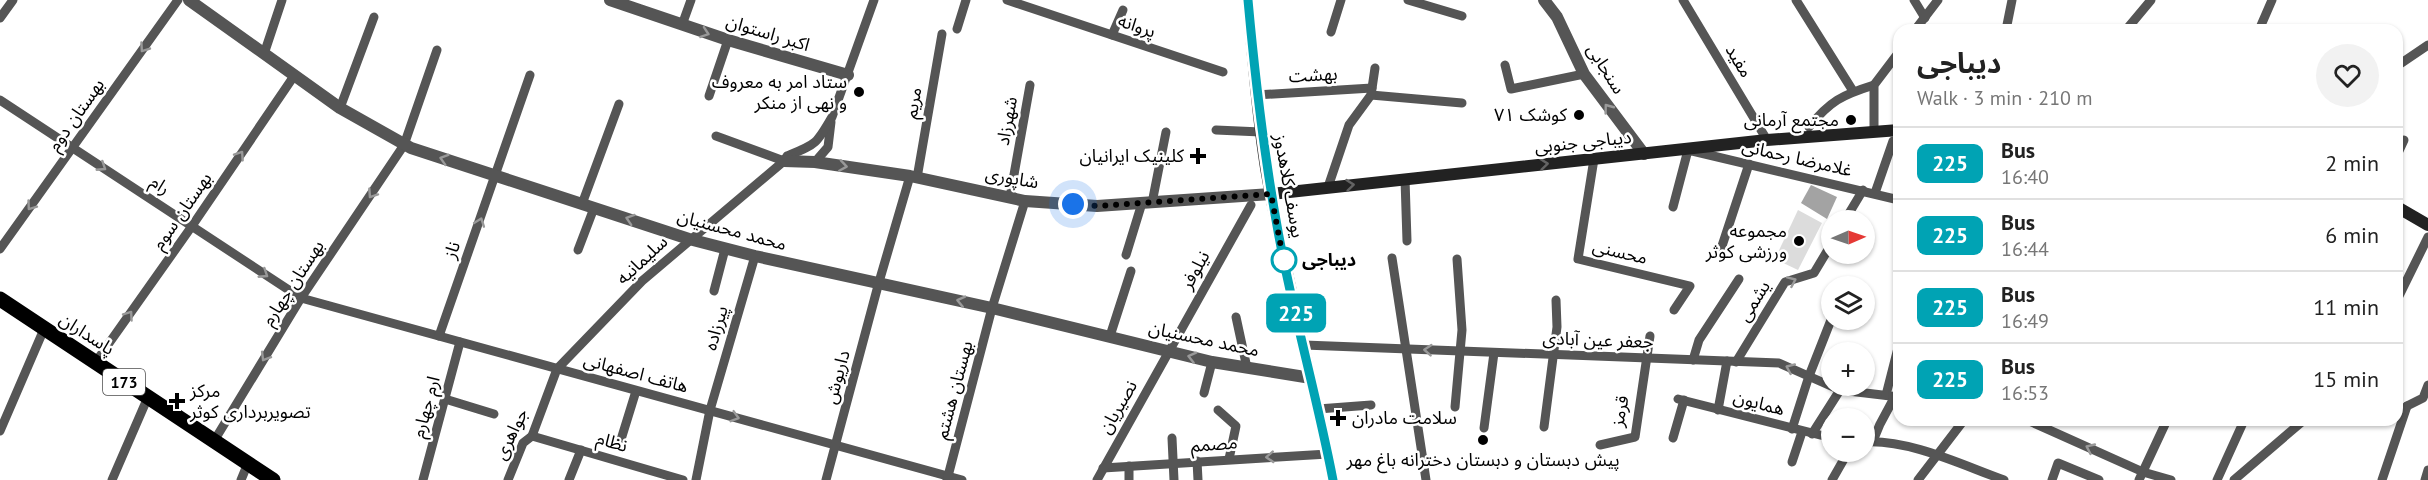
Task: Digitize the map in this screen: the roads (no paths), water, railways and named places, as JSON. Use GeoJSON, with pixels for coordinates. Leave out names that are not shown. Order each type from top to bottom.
{"type":"FeatureCollection","features":[{"type":"Feature","properties":{"kind":"main road","name":"یوسف کلاهدوز"},"geometry":{"type":"LineString","coordinates":[[1248,0],[1256,95],[1271,194],[1284,263],[1333,480]]}},
{"type":"Feature","properties":{"kind":"main road","name":"دیباجی جنوبی"},"geometry":{"type":"LineString","coordinates":[[1271,194],[1767,140],[1893,130]]}},
{"type":"Feature","properties":{"kind":"main road"},"geometry":{"type":"LineString","coordinates":[[2403,210],[2428,225]]}},
{"type":"Feature","properties":{"kind":"main road","name":"پاسداران"},"geometry":{"type":"LineString","coordinates":[[0,299],[273,480]]}},
{"type":"Feature","properties":{"kind":"street"},"geometry":{"type":"LineString","coordinates":[[0,18],[11,0]]}},
{"type":"Feature","properties":{"kind":"street","name":"بهستان دوم"},"geometry":{"type":"LineString","coordinates":[[0,249],[178,0]]}},
{"type":"Feature","properties":{"kind":"street","name":"محمد محسنیان"},"geometry":{"type":"LineString","coordinates":[[189,0],[340,108],[404,145],[725,249],[992,308],[1212,362],[1311,378]]}},
{"type":"Feature","properties":{"kind":"street"},"geometry":{"type":"LineString","coordinates":[[264,54],[282,0]]}},
{"type":"Feature","properties":{"kind":"street","name":"اکبر راستوان"},"geometry":{"type":"LineString","coordinates":[[612,0],[728,40],[848,75]]}},
{"type":"Feature","properties":{"kind":"street"},"geometry":{"type":"LineString","coordinates":[[682,25],[691,0]]}},
{"type":"Feature","properties":{"kind":"street"},"geometry":{"type":"LineString","coordinates":[[832,117],[828,147],[815,162],[808,149],[822,134],[832,117],[874,0]]}},
{"type":"Feature","properties":{"kind":"street"},"geometry":{"type":"LineString","coordinates":[[957,29],[966,0]]}},
{"type":"Feature","properties":{"kind":"street","name":"پروانه"},"geometry":{"type":"LineString","coordinates":[[1007,0],[1223,72]]}},
{"type":"Feature","properties":{"kind":"street"},"geometry":{"type":"LineString","coordinates":[[1331,32],[1341,0]]}},
{"type":"Feature","properties":{"kind":"street"},"geometry":{"type":"LineString","coordinates":[[1407,0],[1462,16]]}},
{"type":"Feature","properties":{"kind":"street","name":"سنجابی"},"geometry":{"type":"LineString","coordinates":[[1544,0],[1557,17],[1584,74],[1644,154]]}},
{"type":"Feature","properties":{"kind":"street","name":"مفید"},"geometry":{"type":"LineString","coordinates":[[1683,0],[1767,140]]}},
{"type":"Feature","properties":{"kind":"street"},"geometry":{"type":"LineString","coordinates":[[1796,0],[1852,91]]}},
{"type":"Feature","properties":{"kind":"street"},"geometry":{"type":"LineString","coordinates":[[1914,0],[1925,18]]}},
{"type":"Feature","properties":{"kind":"street"},"geometry":{"type":"LineString","coordinates":[[1920,24],[1938,0]]}},
{"type":"Feature","properties":{"kind":"street"},"geometry":{"type":"LineString","coordinates":[[2007,24],[2012,0]]}},
{"type":"Feature","properties":{"kind":"street"},"geometry":{"type":"LineString","coordinates":[[2131,24],[2151,0]]}},
{"type":"Feature","properties":{"kind":"street"},"geometry":{"type":"LineString","coordinates":[[2262,24],[2272,0]]}},
{"type":"Feature","properties":{"kind":"street"},"geometry":{"type":"LineString","coordinates":[[1112,35],[1123,10]]}},
{"type":"Feature","properties":{"kind":"street"},"geometry":{"type":"LineString","coordinates":[[340,108],[374,17]]}},
{"type":"Feature","properties":{"kind":"street","name":"مریم"},"geometry":{"type":"LineString","coordinates":[[879,282],[914,177],[942,34]]}},
{"type":"Feature","properties":{"kind":"street"},"geometry":{"type":"LineString","coordinates":[[709,96],[728,40]]}},
{"type":"Feature","properties":{"kind":"street"},"geometry":{"type":"LineString","coordinates":[[2403,62],[2428,45]]}},
{"type":"Feature","properties":{"kind":"street","name":"بهستان چهارم"},"geometry":{"type":"LineString","coordinates":[[214,441],[301,298],[404,145],[437,50]]}},
{"type":"Feature","properties":{"kind":"street"},"geometry":{"type":"LineString","coordinates":[[1809,127],[1827,105],[1852,91],[1874,85],[1893,60]]}},
{"type":"Feature","properties":{"kind":"street"},"geometry":{"type":"LineString","coordinates":[[1505,65],[1511,89],[1584,74]]}},
{"type":"Feature","properties":{"kind":"street"},"geometry":{"type":"LineString","coordinates":[[1328,187],[1349,125],[1372,91],[1375,68]]}},
{"type":"Feature","properties":{"kind":"street","name":"ناز"},"geometry":{"type":"LineString","coordinates":[[439,336],[530,75]]}},
{"type":"Feature","properties":{"kind":"street","name":"بهستان سوم"},"geometry":{"type":"LineString","coordinates":[[95,363],[294,76]]}},
{"type":"Feature","properties":{"kind":"street","name":"شهرزاد"},"geometry":{"type":"LineString","coordinates":[[1010,197],[1030,85]]}},
{"type":"Feature","properties":{"kind":"street"},"geometry":{"type":"LineString","coordinates":[[1874,85],[1875,132]]}},
{"type":"Feature","properties":{"kind":"street","name":"بهشت"},"geometry":{"type":"LineString","coordinates":[[1256,95],[1372,91],[1462,103]]}},
{"type":"Feature","properties":{"kind":"street","name":"رام"},"geometry":{"type":"LineString","coordinates":[[0,100],[301,298]]}},
{"type":"Feature","properties":{"kind":"street"},"geometry":{"type":"LineString","coordinates":[[578,250],[588,206],[619,104]]}},
{"type":"Feature","properties":{"kind":"street"},"geometry":{"type":"LineString","coordinates":[[1216,130],[1261,132]]}},
{"type":"Feature","properties":{"kind":"street"},"geometry":{"type":"LineString","coordinates":[[1126,255],[1147,203],[1166,132]]}},
{"type":"Feature","properties":{"kind":"street"},"geometry":{"type":"LineString","coordinates":[[716,136],[784,161]]}},
{"type":"Feature","properties":{"kind":"street"},"geometry":{"type":"LineString","coordinates":[[1875,193],[1893,141]]}},
{"type":"Feature","properties":{"kind":"street","name":"سلیمانیه"},"geometry":{"type":"LineString","coordinates":[[557,369],[642,281],[689,239],[784,161],[787,156],[808,149]]}},
{"type":"Feature","properties":{"kind":"street"},"geometry":{"type":"LineString","coordinates":[[1673,207],[1688,150]]}},
{"type":"Feature","properties":{"kind":"street","name":"غلامرضا رحمانی"},"geometry":{"type":"LineString","coordinates":[[1688,150],[1893,198]]}},
{"type":"Feature","properties":{"kind":"street","name":"محسنی"},"geometry":{"type":"LineString","coordinates":[[1594,159],[1578,259],[1690,286],[1674,310]]}},
{"type":"Feature","properties":{"kind":"street","name":"شاپوری"},"geometry":{"type":"LineString","coordinates":[[784,161],[815,162],[914,177],[1025,201],[1097,206],[1271,194]]}},
{"type":"Feature","properties":{"kind":"street"},"geometry":{"type":"LineString","coordinates":[[1721,249],[1749,164]]}},
{"type":"Feature","properties":{"kind":"street"},"geometry":{"type":"LineString","coordinates":[[1405,179],[1407,241]]}},
{"type":"Feature","properties":{"kind":"street"},"geometry":{"type":"LineString","coordinates":[[1851,210],[1863,190]]}},
{"type":"Feature","properties":{"kind":"street","name":"بهستان هشتم"},"geometry":{"type":"LineString","coordinates":[[948,478],[992,308],[1025,201]]}},
{"type":"Feature","properties":{"kind":"street","name":"نیلوفر"},"geometry":{"type":"LineString","coordinates":[[1169,352],[1251,205]]}},
{"type":"Feature","properties":{"kind":"street"},"geometry":{"type":"LineString","coordinates":[[2403,288],[2428,237]]}},
{"type":"Feature","properties":{"kind":"street"},"geometry":{"type":"LineString","coordinates":[[714,291],[725,249]]}},
{"type":"Feature","properties":{"kind":"street","name":"پیرزاده"},"geometry":{"type":"LineString","coordinates":[[696,480],[710,410],[755,256]]}},
{"type":"Feature","properties":{"kind":"street"},"geometry":{"type":"LineString","coordinates":[[1392,258],[1426,480]]}},
{"type":"Feature","properties":{"kind":"street"},"geometry":{"type":"LineString","coordinates":[[1455,406],[1462,330],[1457,258]]}},
{"type":"Feature","properties":{"kind":"street","name":"یشمی"},"geometry":{"type":"LineString","coordinates":[[1731,362],[1785,282],[1814,273],[1821,261]]}},
{"type":"Feature","properties":{"kind":"street"},"geometry":{"type":"LineString","coordinates":[[1110,336],[1131,271]]}},
{"type":"Feature","properties":{"kind":"street"},"geometry":{"type":"LineString","coordinates":[[1693,360],[1699,340],[1738,279]]}},
{"type":"Feature","properties":{"kind":"street","name":"داریوش"},"geometry":{"type":"LineString","coordinates":[[826,480],[879,282]]}},
{"type":"Feature","properties":{"kind":"street","name":"هاتف اصفهانی"},"geometry":{"type":"LineString","coordinates":[[301,298],[962,480]]}},
{"type":"Feature","properties":{"kind":"street"},"geometry":{"type":"LineString","coordinates":[[1544,427],[1557,327],[1556,300]]}},
{"type":"Feature","properties":{"kind":"street"},"geometry":{"type":"LineString","coordinates":[[1236,317],[1247,368]]}},
{"type":"Feature","properties":{"kind":"street"},"geometry":{"type":"LineString","coordinates":[[0,431],[44,329]]}},
{"type":"Feature","properties":{"kind":"street"},"geometry":{"type":"LineString","coordinates":[[1792,429],[1827,330]]}},
{"type":"Feature","properties":{"kind":"street"},"geometry":{"type":"LineString","coordinates":[[1646,358],[1650,336]]}},
{"type":"Feature","properties":{"kind":"street","name":"ارم چهارم"},"geometry":{"type":"LineString","coordinates":[[423,480],[460,342]]}},
{"type":"Feature","properties":{"kind":"street","name":"جعفر عین آبادی"},"geometry":{"type":"LineString","coordinates":[[1304,345],[1779,363],[1821,381]]}},
{"type":"Feature","properties":{"kind":"street","name":"نصیریان"},"geometry":{"type":"LineString","coordinates":[[1097,480],[1169,352]]}},
{"type":"Feature","properties":{"kind":"street"},"geometry":{"type":"LineString","coordinates":[[1484,428],[1494,353]]}},
{"type":"Feature","properties":{"kind":"street","name":"قرمز"},"geometry":{"type":"LineString","coordinates":[[1600,445],[1635,436],[1646,358]]}},
{"type":"Feature","properties":{"kind":"street"},"geometry":{"type":"LineString","coordinates":[[1204,393],[1212,362]]}},
{"type":"Feature","properties":{"kind":"street"},"geometry":{"type":"LineString","coordinates":[[1718,410],[1731,362]]}},
{"type":"Feature","properties":{"kind":"street","name":"جواهری"},"geometry":{"type":"LineString","coordinates":[[508,480],[523,443],[532,436],[557,369]]}},
{"type":"Feature","properties":{"kind":"street"},"geometry":{"type":"LineString","coordinates":[[2403,405],[2426,399],[2428,385]]}},
{"type":"Feature","properties":{"kind":"street"},"geometry":{"type":"LineString","coordinates":[[619,446],[636,391]]}},
{"type":"Feature","properties":{"kind":"street","name":"جعفر عین آبادی"},"geometry":{"type":"LineString","coordinates":[[1875,394],[1893,396]]}},
{"type":"Feature","properties":{"kind":"street"},"geometry":{"type":"LineString","coordinates":[[1792,462],[1807,433],[1835,396]]}},
{"type":"Feature","properties":{"kind":"street"},"geometry":{"type":"LineString","coordinates":[[1875,432],[1893,396]]}},
{"type":"Feature","properties":{"kind":"street"},"geometry":{"type":"LineString","coordinates":[[112,480],[148,397]]}},
{"type":"Feature","properties":{"kind":"street"},"geometry":{"type":"LineString","coordinates":[[445,399],[494,414]]}},
{"type":"Feature","properties":{"kind":"street","name":"همایون"},"geometry":{"type":"LineString","coordinates":[[1673,438],[1681,400],[1821,436]]}},
{"type":"Feature","properties":{"kind":"street"},"geometry":{"type":"LineString","coordinates":[[1318,409],[1371,405]]}},
{"type":"Feature","properties":{"kind":"street"},"geometry":{"type":"LineString","coordinates":[[1218,410],[1236,426],[1229,459]]}},
{"type":"Feature","properties":{"kind":"street"},"geometry":{"type":"LineString","coordinates":[[1918,480],[1959,426]]}},
{"type":"Feature","properties":{"kind":"street"},"geometry":{"type":"LineString","coordinates":[[2039,426],[2141,476],[2171,480]]}},
{"type":"Feature","properties":{"kind":"street"},"geometry":{"type":"LineString","coordinates":[[2141,476],[2164,426]]}},
{"type":"Feature","properties":{"kind":"street"},"geometry":{"type":"LineString","coordinates":[[2217,480],[2242,426]]}},
{"type":"Feature","properties":{"kind":"street"},"geometry":{"type":"LineString","coordinates":[[2234,480],[2297,426]]}},
{"type":"Feature","properties":{"kind":"street"},"geometry":{"type":"LineString","coordinates":[[2382,480],[2396,426]]}},
{"type":"Feature","properties":{"kind":"street","name":"نظام"},"geometry":{"type":"LineString","coordinates":[[532,436],[684,480]]}},
{"type":"Feature","properties":{"kind":"street"},"geometry":{"type":"LineString","coordinates":[[1172,438],[1174,480]]}},
{"type":"Feature","properties":{"kind":"street"},"geometry":{"type":"LineString","coordinates":[[1875,441],[1881,440],[1936,455],[1999,479]]}},
{"type":"Feature","properties":{"kind":"street"},"geometry":{"type":"LineString","coordinates":[[569,480],[581,450]]}},
{"type":"Feature","properties":{"kind":"street","name":"مصمم"},"geometry":{"type":"LineString","coordinates":[[1103,468],[1328,454]]}},
{"type":"Feature","properties":{"kind":"street"},"geometry":{"type":"LineString","coordinates":[[1197,461],[1198,480]]}},
{"type":"Feature","properties":{"kind":"street"},"geometry":{"type":"LineString","coordinates":[[1832,480],[1842,462]]}},
{"type":"Feature","properties":{"kind":"street"},"geometry":{"type":"LineString","coordinates":[[241,480],[248,463]]}},
{"type":"Feature","properties":{"kind":"street"},"geometry":{"type":"LineString","coordinates":[[2052,480],[2058,463],[2099,480]]}},
{"type":"Feature","properties":{"kind":"street"},"geometry":{"type":"LineString","coordinates":[[1129,466],[1130,480]]}},
{"type":"Feature","properties":{"kind":"street"},"geometry":{"type":"LineString","coordinates":[[2425,480],[2428,470]]}},
{"type":"Feature","properties":{"kind":"place","name":"ستاد امر به معروف و نهی از منکر"},"geometry":{"type":"Point","coordinates":[859,92]}},
{"type":"Feature","properties":{"kind":"place","name":"کوشک ۷۱"},"geometry":{"type":"Point","coordinates":[1579,115]}},
{"type":"Feature","properties":{"kind":"place","name":"مجتمع آرمانی"},"geometry":{"type":"Point","coordinates":[1851,120]}},
{"type":"Feature","properties":{"kind":"place","name":"کلینیک ایرانیان"},"geometry":{"type":"Point","coordinates":[1198,156]}},
{"type":"Feature","properties":{"kind":"place","name":"مجموعه ورزشی کوثر"},"geometry":{"type":"Point","coordinates":[1799,241]}},
{"type":"Feature","properties":{"kind":"place","name":"دیباجی"},"geometry":{"type":"Point","coordinates":[1284,260]}},
{"type":"Feature","properties":{"kind":"place","name":"مرکز تصویربرداری کوثر"},"geometry":{"type":"Point","coordinates":[177,401]}},
{"type":"Feature","properties":{"kind":"place","name":"سلامت مادران"},"geometry":{"type":"Point","coordinates":[1338,418]}},
{"type":"Feature","properties":{"kind":"place","name":"پیش دبستان و دبستان دخترانه باغ مهر"},"geometry":{"type":"Point","coordinates":[1483,440]}}]}
